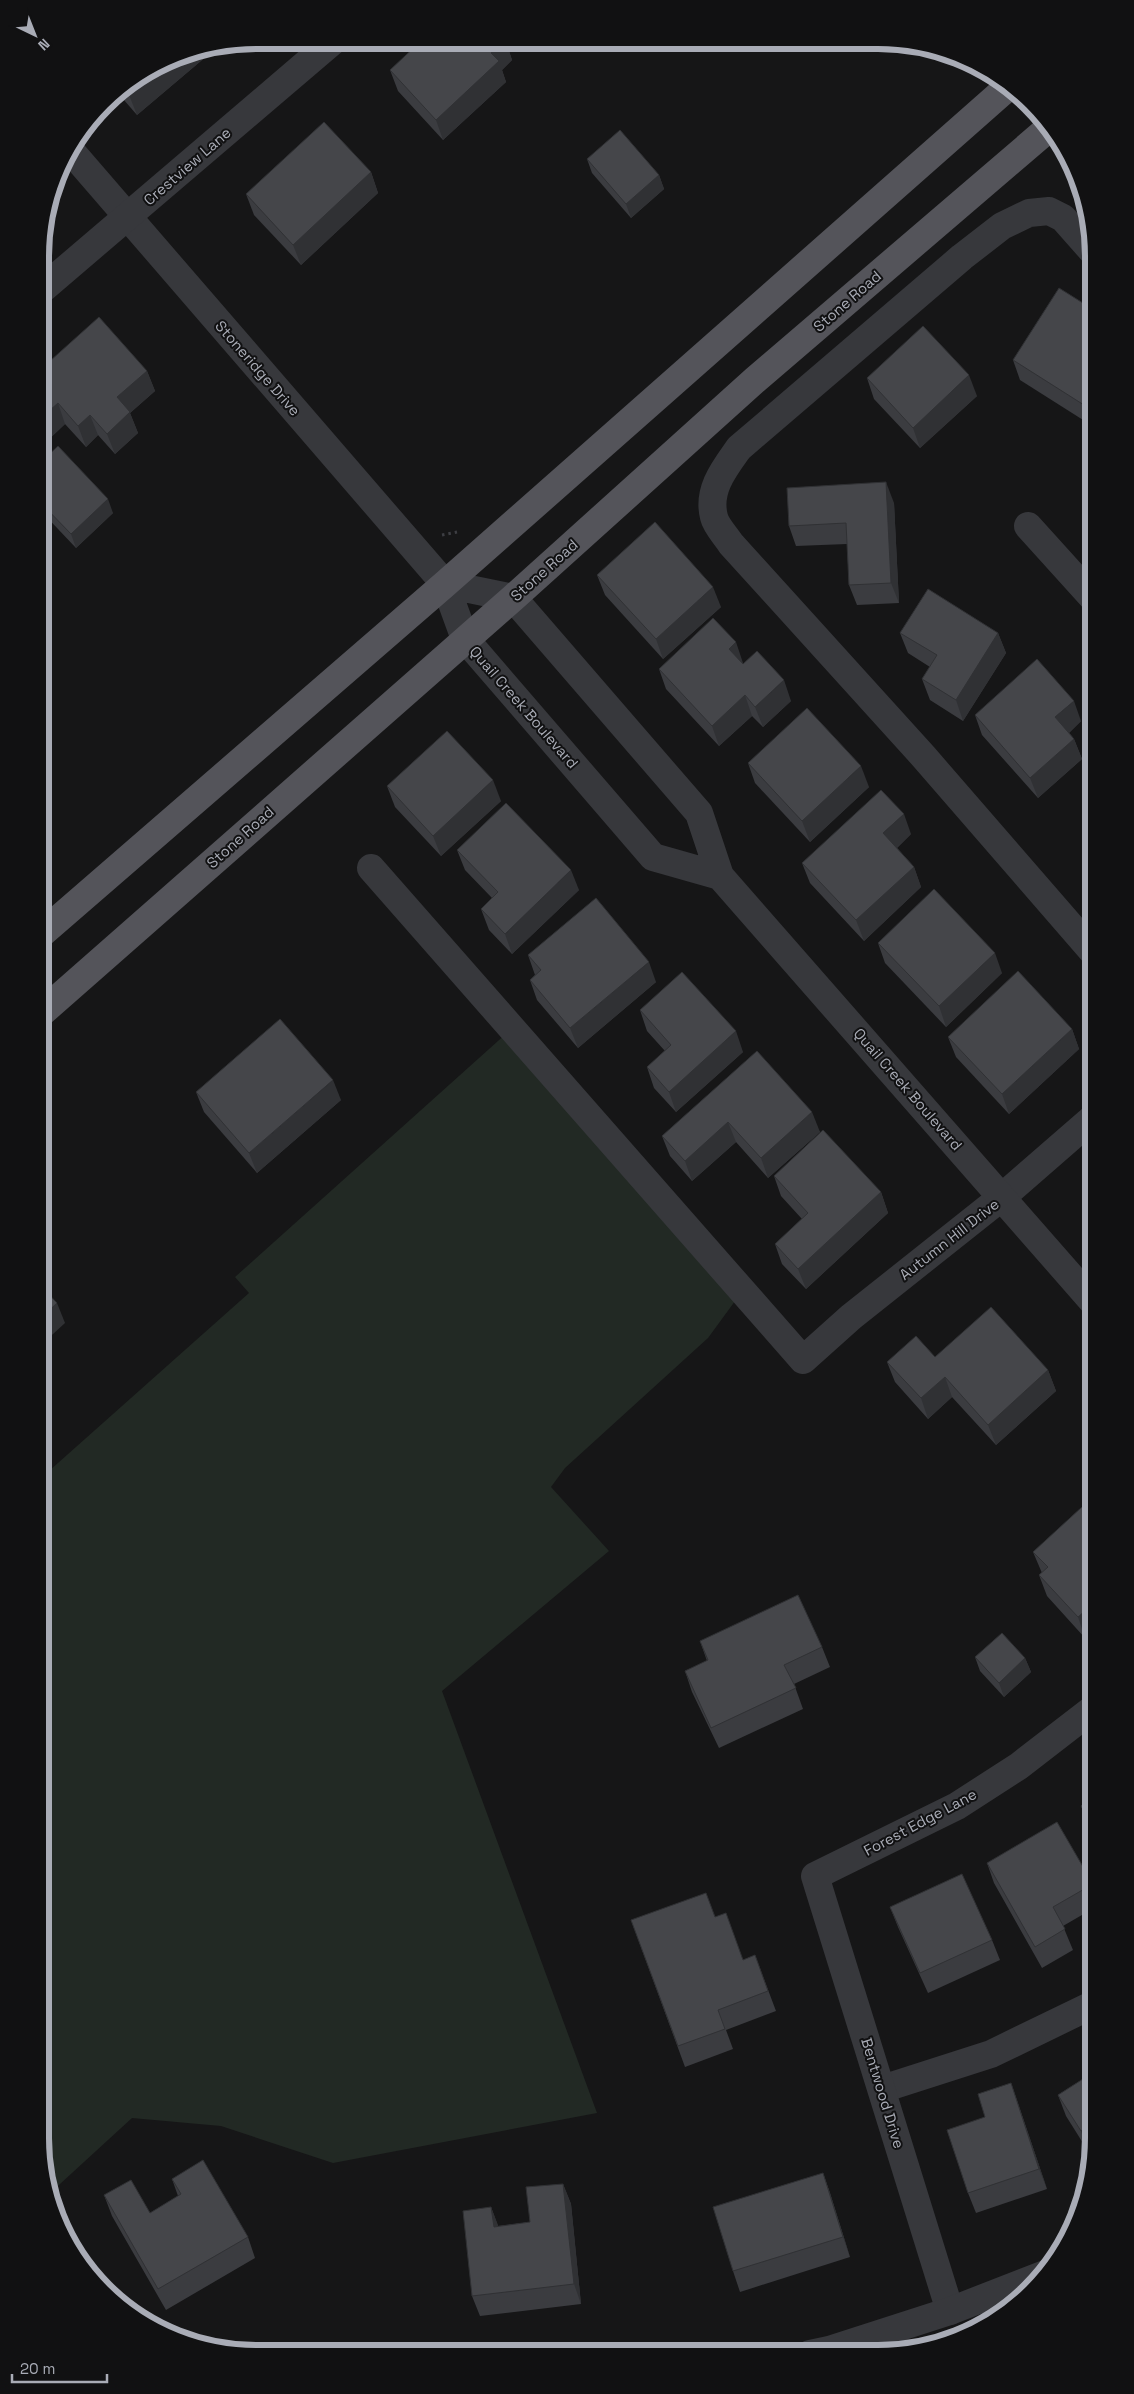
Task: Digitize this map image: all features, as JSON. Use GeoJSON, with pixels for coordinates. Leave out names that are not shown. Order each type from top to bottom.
{"type":"FeatureCollection","features":[{"type":"Feature","properties":{"kind":"main road"},"geometry":{"type":"LineString","coordinates":[[49,927],[445,584],[1003,91]]}},
{"type":"Feature","properties":{"kind":"main road","name":"Stone Road"},"geometry":{"type":"LineString","coordinates":[[49,1006],[512,598],[755,380],[1044,132]]}},
{"type":"Feature","properties":{"kind":"street","name":"Crestview Lane"},"geometry":{"type":"LineString","coordinates":[[49,284],[323,49]]}},
{"type":"Feature","properties":{"kind":"street","name":"Stoneridge Drive"},"geometry":{"type":"LineString","coordinates":[[75,156],[445,584]]}},
{"type":"Feature","properties":{"kind":"street"},"geometry":{"type":"LineString","coordinates":[[1085,242],[1063,218],[1050,211],[1029,213],[1002,226],[917,294],[739,448],[720,474],[712,498],[714,518],[731,544],[924,757],[1085,943]]}},
{"type":"Feature","properties":{"kind":"street"},"geometry":{"type":"LineString","coordinates":[[1028,526],[1085,589]]}},
{"type":"Feature","properties":{"kind":"street"},"geometry":{"type":"LineString","coordinates":[[445,584],[512,598]]}},
{"type":"Feature","properties":{"kind":"street","name":"Quail Creek Boulevard"},"geometry":{"type":"LineString","coordinates":[[445,584],[465,639],[653,857],[720,876]]}},
{"type":"Feature","properties":{"kind":"street","name":"Quail Creek Boulevard"},"geometry":{"type":"LineString","coordinates":[[512,598],[698,813],[720,876],[1085,1293]]}},
{"type":"Feature","properties":{"kind":"street","name":"Autumn Hill Drive"},"geometry":{"type":"LineString","coordinates":[[371,868],[803,1360],[850,1317],[1002,1197],[1085,1125]]}},
{"type":"Feature","properties":{"kind":"street","name":"Forest Edge Lane"},"geometry":{"type":"LineString","coordinates":[[815,1876],[957,1806],[1019,1766],[1085,1715]]}},
{"type":"Feature","properties":{"kind":"street","name":"Bentwood Drive"},"geometry":{"type":"LineString","coordinates":[[815,1876],[950,2311]]}},
{"type":"Feature","properties":{"kind":"street"},"geometry":{"type":"LineString","coordinates":[[882,2089],[991,2054],[1085,2008]]}},
{"type":"Feature","properties":{"kind":"street"},"geometry":{"type":"LineString","coordinates":[[845,2345],[950,2311],[1029,2280]]}},
{"type":"Feature","properties":{"kind":"shaded area"},"geometry":{"type":"Polygon","coordinates":[[[508,1032],[738,1297],[708,1338],[565,1468],[551,1487],[609,1551],[442,1691],[597,2113],[333,2163],[221,2126],[132,2118],[55,2188],[49,2152],[49,1471],[249,1293],[235,1277],[508,1032]]]}},
{"type":"Feature","properties":{"kind":"building"},"geometry":{"type":"Polygon","coordinates":[[[412,49],[495,49],[491,53],[499,61],[436,120],[390,70],[412,49]]]}},
{"type":"Feature","properties":{"kind":"building"},"geometry":{"type":"Polygon","coordinates":[[[146,81],[129,95],[128,94],[146,81]]]}},
{"type":"Feature","properties":{"kind":"building"},"geometry":{"type":"Polygon","coordinates":[[[324,122],[371,172],[293,245],[246,194],[324,122]]]}},
{"type":"Feature","properties":{"kind":"building"},"geometry":{"type":"Polygon","coordinates":[[[620,130],[659,175],[626,204],[587,159],[620,130]]]}},
{"type":"Feature","properties":{"kind":"building"},"geometry":{"type":"Polygon","coordinates":[[[1059,288],[1085,304],[1084,405],[1013,360],[1059,288]]]}},
{"type":"Feature","properties":{"kind":"building"},"geometry":{"type":"Polygon","coordinates":[[[99,317],[147,371],[117,397],[130,412],[107,434],[90,415],[78,426],[58,403],[49,411],[49,362],[99,317]]]}},
{"type":"Feature","properties":{"kind":"building"},"geometry":{"type":"Polygon","coordinates":[[[923,326],[969,375],[913,428],[867,378],[923,326]]]}},
{"type":"Feature","properties":{"kind":"building"},"geometry":{"type":"Polygon","coordinates":[[[58,446],[108,499],[71,534],[49,511],[49,454],[58,446]]]}},
{"type":"Feature","properties":{"kind":"building"},"geometry":{"type":"Polygon","coordinates":[[[886,482],[891,583],[849,585],[846,523],[789,526],[787,488],[886,482]]]}},
{"type":"Feature","properties":{"kind":"building"},"geometry":{"type":"Polygon","coordinates":[[[655,522],[713,587],[656,639],[597,575],[655,522]]]}},
{"type":"Feature","properties":{"kind":"building"},"geometry":{"type":"Polygon","coordinates":[[[928,589],[998,633],[956,700],[922,679],[937,655],[900,633],[928,589]]]}},
{"type":"Feature","properties":{"kind":"building"},"geometry":{"type":"Polygon","coordinates":[[[713,618],[736,642],[729,649],[743,664],[757,651],[784,680],[755,707],[745,695],[712,726],[659,669],[713,618]]]}},
{"type":"Feature","properties":{"kind":"building"},"geometry":{"type":"Polygon","coordinates":[[[1037,659],[1074,701],[1055,717],[1074,739],[1030,778],[975,715],[1037,659]]]}},
{"type":"Feature","properties":{"kind":"building"},"geometry":{"type":"Polygon","coordinates":[[[807,708],[861,766],[802,821],[748,763],[807,708]]]}},
{"type":"Feature","properties":{"kind":"building"},"geometry":{"type":"Polygon","coordinates":[[[447,731],[493,780],[433,836],[387,786],[447,731]]]}},
{"type":"Feature","properties":{"kind":"building"},"geometry":{"type":"Polygon","coordinates":[[[881,790],[904,814],[883,833],[914,867],[856,920],[802,863],[881,790]]]}},
{"type":"Feature","properties":{"kind":"building"},"geometry":{"type":"Polygon","coordinates":[[[506,803],[571,870],[505,934],[481,909],[498,892],[457,850],[506,803]]]}},
{"type":"Feature","properties":{"kind":"building"},"geometry":{"type":"Polygon","coordinates":[[[934,889],[995,953],[939,1006],[878,943],[934,889]]]}},
{"type":"Feature","properties":{"kind":"building"},"geometry":{"type":"Polygon","coordinates":[[[596,898],[649,962],[570,1028],[530,980],[541,970],[528,955],[596,898]]]}},
{"type":"Feature","properties":{"kind":"building"},"geometry":{"type":"Polygon","coordinates":[[[1018,971],[1072,1029],[1002,1094],[948,1037],[1018,971]]]}},
{"type":"Feature","properties":{"kind":"building"},"geometry":{"type":"Polygon","coordinates":[[[682,972],[736,1031],[669,1092],[647,1067],[671,1045],[640,1010],[682,972]]]}},
{"type":"Feature","properties":{"kind":"building"},"geometry":{"type":"Polygon","coordinates":[[[280,1019],[333,1080],[249,1153],[196,1092],[280,1019]]]}},
{"type":"Feature","properties":{"kind":"building"},"geometry":{"type":"Polygon","coordinates":[[[757,1051],[812,1112],[761,1158],[728,1122],[685,1161],[662,1136],[757,1051]]]}},
{"type":"Feature","properties":{"kind":"building"},"geometry":{"type":"Polygon","coordinates":[[[823,1130],[881,1192],[798,1269],[775,1244],[808,1213],[774,1176],[823,1130]]]}},
{"type":"Feature","properties":{"kind":"building"},"geometry":{"type":"Polygon","coordinates":[[[49,1295],[57,1303],[49,1311],[49,1295]]]}},
{"type":"Feature","properties":{"kind":"building"},"geometry":{"type":"Polygon","coordinates":[[[991,1307],[1048,1370],[988,1425],[945,1377],[921,1398],[887,1362],[916,1336],[935,1357],[991,1307]]]}},
{"type":"Feature","properties":{"kind":"building"},"geometry":{"type":"Polygon","coordinates":[[[1085,1504],[1085,1611],[1078,1617],[1039,1575],[1048,1567],[1033,1552],[1085,1504]]]}},
{"type":"Feature","properties":{"kind":"building"},"geometry":{"type":"Polygon","coordinates":[[[798,1595],[822,1647],[784,1665],[796,1688],[711,1728],[685,1671],[708,1660],[700,1641],[798,1595]]]}},
{"type":"Feature","properties":{"kind":"building"},"geometry":{"type":"Polygon","coordinates":[[[1002,1633],[1025,1658],[999,1683],[975,1657],[1002,1633]]]}},
{"type":"Feature","properties":{"kind":"building"},"geometry":{"type":"Polygon","coordinates":[[[1085,1803],[1085,1811],[1081,1806],[1085,1803]]]}},
{"type":"Feature","properties":{"kind":"building"},"geometry":{"type":"Polygon","coordinates":[[[1057,1822],[1085,1870],[1085,1889],[1053,1907],[1065,1929],[1035,1947],[987,1863],[1057,1822]]]}},
{"type":"Feature","properties":{"kind":"building"},"geometry":{"type":"Polygon","coordinates":[[[962,1874],[992,1940],[920,1973],[890,1907],[962,1874]]]}},
{"type":"Feature","properties":{"kind":"building"},"geometry":{"type":"Polygon","coordinates":[[[706,1893],[715,1917],[726,1913],[743,1960],[755,1955],[768,1991],[718,2010],[725,2029],[678,2046],[631,1920],[706,1893]]]}},
{"type":"Feature","properties":{"kind":"building"},"geometry":{"type":"Polygon","coordinates":[[[1085,2078],[1085,2128],[1081,2131],[1058,2095],[1085,2078]]]}},
{"type":"Feature","properties":{"kind":"building"},"geometry":{"type":"Polygon","coordinates":[[[1011,2083],[1039,2169],[968,2193],[947,2130],[985,2117],[978,2094],[1011,2083]]]}},
{"type":"Feature","properties":{"kind":"building"},"geometry":{"type":"Polygon","coordinates":[[[203,2160],[248,2237],[158,2289],[104,2195],[131,2180],[150,2213],[181,2194],[172,2179],[203,2160]]]}},
{"type":"Feature","properties":{"kind":"building"},"geometry":{"type":"Polygon","coordinates":[[[823,2173],[843,2237],[733,2271],[713,2207],[823,2173]]]}},
{"type":"Feature","properties":{"kind":"building"},"geometry":{"type":"Polygon","coordinates":[[[563,2184],[574,2284],[472,2296],[463,2211],[491,2207],[494,2227],[530,2222],[526,2187],[563,2184]]]}}]}
